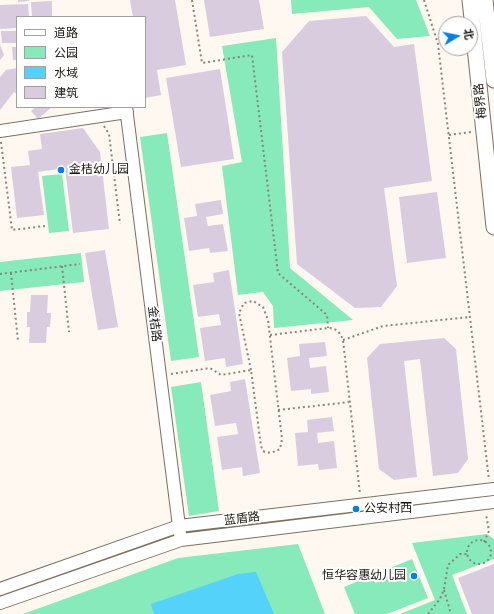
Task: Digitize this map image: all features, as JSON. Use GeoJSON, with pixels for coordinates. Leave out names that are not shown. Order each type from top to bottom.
{"type":"FeatureCollection","features":[{"type":"Feature","properties":{"kind":"main road","name":"梅界路"},"geometry":{"type":"LineString","coordinates":[[470,0],[494,226]]}},
{"type":"Feature","properties":{"kind":"main road"},"geometry":{"type":"LineString","coordinates":[[485,0],[494,80]]}},
{"type":"Feature","properties":{"kind":"street"},"geometry":{"type":"LineString","coordinates":[[0,136],[98,117],[127,109]]}},
{"type":"Feature","properties":{"kind":"street","name":"金桔路"},"geometry":{"type":"LineString","coordinates":[[127,109],[181,540]]}},
{"type":"Feature","properties":{"kind":"street","name":"蓝盾路"},"geometry":{"type":"LineString","coordinates":[[0,589],[179,526],[492,489]]}},
{"type":"Feature","properties":{"kind":"street","name":"蓝盾路"},"geometry":{"type":"LineString","coordinates":[[0,603],[181,540],[489,502]]}},
{"type":"Feature","properties":{"kind":"path"},"geometry":{"type":"LineString","coordinates":[[192,0],[202,63],[252,55],[278,273],[327,315],[328,328]]}},
{"type":"Feature","properties":{"kind":"path"},"geometry":{"type":"LineString","coordinates":[[424,0],[438,44],[492,489]]}},
{"type":"Feature","properties":{"kind":"path"},"geometry":{"type":"LineString","coordinates":[[98,117],[109,134],[120,224]]}},
{"type":"Feature","properties":{"kind":"path"},"geometry":{"type":"LineString","coordinates":[[448,135],[484,131]]}},
{"type":"Feature","properties":{"kind":"path"},"geometry":{"type":"LineString","coordinates":[[0,136],[12,230],[45,226]]}},
{"type":"Feature","properties":{"kind":"path"},"geometry":{"type":"LineString","coordinates":[[0,274],[80,264]]}},
{"type":"Feature","properties":{"kind":"path"},"geometry":{"type":"LineString","coordinates":[[62,266],[69,332]]}},
{"type":"Feature","properties":{"kind":"path"},"geometry":{"type":"LineString","coordinates":[[11,273],[18,340]]}},
{"type":"Feature","properties":{"kind":"path"},"geometry":{"type":"LineString","coordinates":[[254,301],[263,307],[267,313],[270,335],[282,445],[274,452],[267,453],[261,446],[251,370],[239,319],[240,308],[244,304],[254,301]]}},
{"type":"Feature","properties":{"kind":"path"},"geometry":{"type":"LineString","coordinates":[[343,340],[383,326],[470,317]]}},
{"type":"Feature","properties":{"kind":"path"},"geometry":{"type":"LineString","coordinates":[[270,335],[328,328],[337,330],[343,340],[361,499]]}},
{"type":"Feature","properties":{"kind":"path"},"geometry":{"type":"LineString","coordinates":[[160,375],[210,368],[221,375],[251,370]]}},
{"type":"Feature","properties":{"kind":"path"},"geometry":{"type":"LineString","coordinates":[[278,410],[350,402]]}},
{"type":"Feature","properties":{"kind":"path"},"geometry":{"type":"LineString","coordinates":[[484,542],[489,531],[489,502]]}},
{"type":"Feature","properties":{"kind":"path"},"geometry":{"type":"LineString","coordinates":[[467,554],[470,544],[477,541],[484,542]]}},
{"type":"Feature","properties":{"kind":"path"},"geometry":{"type":"LineString","coordinates":[[467,554],[474,563],[485,562],[490,552],[484,542]]}},
{"type":"Feature","properties":{"kind":"path"},"geometry":{"type":"LineString","coordinates":[[428,614],[440,599],[444,589],[448,566],[460,554],[467,554]]}},
{"type":"Feature","properties":{"kind":"path"},"geometry":{"type":"LineString","coordinates":[[444,589],[451,614]]}},
{"type":"Feature","properties":{"kind":"green space"},"geometry":{"type":"Polygon","coordinates":[[[291,0],[416,0],[430,36],[397,39],[369,7],[292,14],[291,0]]]}},
{"type":"Feature","properties":{"kind":"green space"},"geometry":{"type":"Polygon","coordinates":[[[276,38],[290,268],[353,320],[274,328],[273,306],[263,292],[238,295],[222,166],[242,162],[222,46],[276,38]]]}},
{"type":"Feature","properties":{"kind":"green space"},"geometry":{"type":"Polygon","coordinates":[[[167,133],[199,357],[171,361],[140,137],[167,133]]]}},
{"type":"Feature","properties":{"kind":"green space"},"geometry":{"type":"Polygon","coordinates":[[[62,174],[69,231],[49,233],[42,176],[62,174]]]}},
{"type":"Feature","properties":{"kind":"green space"},"geometry":{"type":"Polygon","coordinates":[[[81,253],[84,282],[0,291],[0,262],[81,253]]]}},
{"type":"Feature","properties":{"kind":"green space"},"geometry":{"type":"Polygon","coordinates":[[[201,382],[219,511],[189,516],[171,387],[201,382]]]}},
{"type":"Feature","properties":{"kind":"green space"},"geometry":{"type":"Polygon","coordinates":[[[487,534],[494,539],[494,559],[452,575],[467,614],[400,614],[435,600],[412,543],[487,534]]]}},
{"type":"Feature","properties":{"kind":"green space"},"geometry":{"type":"Polygon","coordinates":[[[298,544],[325,614],[23,614],[178,558],[298,544]]]}},
{"type":"Feature","properties":{"kind":"green space"},"geometry":{"type":"Polygon","coordinates":[[[412,559],[428,598],[387,614],[355,614],[344,587],[412,559]]]}},
{"type":"Feature","properties":{"kind":"water"},"geometry":{"type":"Polygon","coordinates":[[[256,572],[274,614],[154,614],[151,604],[238,574],[256,572]]]}},
{"type":"Feature","properties":{"kind":"building"},"geometry":{"type":"Polygon","coordinates":[[[18,0],[29,0],[29,1],[18,2],[18,0]]]}},
{"type":"Feature","properties":{"kind":"building"},"geometry":{"type":"Polygon","coordinates":[[[130,0],[175,0],[186,65],[157,70],[161,95],[146,98],[146,16],[133,16],[130,0]]]}},
{"type":"Feature","properties":{"kind":"building"},"geometry":{"type":"Polygon","coordinates":[[[204,0],[259,0],[264,29],[210,37],[204,0]]]}},
{"type":"Feature","properties":{"kind":"building"},"geometry":{"type":"Polygon","coordinates":[[[52,1],[52,16],[32,16],[31,2],[52,1]]]}},
{"type":"Feature","properties":{"kind":"building"},"geometry":{"type":"Polygon","coordinates":[[[28,4],[29,16],[16,16],[16,28],[0,29],[0,5],[28,4]]]}},
{"type":"Feature","properties":{"kind":"building"},"geometry":{"type":"Polygon","coordinates":[[[366,16],[394,47],[414,44],[432,181],[384,188],[397,286],[381,307],[355,308],[297,264],[282,52],[309,21],[366,16]]]}},
{"type":"Feature","properties":{"kind":"building"},"geometry":{"type":"Polygon","coordinates":[[[1,31],[16,31],[16,43],[2,43],[1,31]]]}},
{"type":"Feature","properties":{"kind":"building"},"geometry":{"type":"Polygon","coordinates":[[[0,45],[4,55],[0,60],[0,45]]]}},
{"type":"Feature","properties":{"kind":"building"},"geometry":{"type":"Polygon","coordinates":[[[12,47],[16,47],[16,60],[13,60],[12,47]]]}},
{"type":"Feature","properties":{"kind":"building"},"geometry":{"type":"Polygon","coordinates":[[[16,68],[16,93],[14,92],[0,110],[0,77],[6,70],[16,68]]]}},
{"type":"Feature","properties":{"kind":"building"},"geometry":{"type":"Polygon","coordinates":[[[220,69],[234,159],[181,167],[166,78],[220,69]]]}},
{"type":"Feature","properties":{"kind":"building"},"geometry":{"type":"Polygon","coordinates":[[[35,108],[51,108],[38,119],[31,111],[35,108]]]}},
{"type":"Feature","properties":{"kind":"building"},"geometry":{"type":"Polygon","coordinates":[[[83,128],[100,152],[109,229],[73,233],[65,168],[38,172],[44,215],[17,218],[11,167],[30,165],[28,151],[42,149],[40,134],[83,128]]]}},
{"type":"Feature","properties":{"kind":"building"},"geometry":{"type":"Polygon","coordinates":[[[437,192],[446,258],[407,263],[399,197],[437,192]]]}},
{"type":"Feature","properties":{"kind":"building"},"geometry":{"type":"Polygon","coordinates":[[[221,200],[223,214],[206,217],[208,226],[223,224],[228,251],[210,253],[209,248],[189,251],[184,218],[197,216],[195,204],[221,200]]]}},
{"type":"Feature","properties":{"kind":"building"},"geometry":{"type":"Polygon","coordinates":[[[105,250],[118,327],[98,330],[85,253],[105,250]]]}},
{"type":"Feature","properties":{"kind":"building"},"geometry":{"type":"Polygon","coordinates":[[[229,270],[243,364],[226,367],[225,358],[205,361],[200,328],[221,325],[219,314],[198,317],[193,285],[214,282],[213,273],[229,270]]]}},
{"type":"Feature","properties":{"kind":"building"},"geometry":{"type":"Polygon","coordinates":[[[31,295],[48,295],[47,313],[51,313],[50,327],[47,327],[46,343],[29,343],[30,327],[27,327],[27,312],[30,312],[31,295]]]}},
{"type":"Feature","properties":{"kind":"building"},"geometry":{"type":"Polygon","coordinates":[[[444,338],[456,349],[468,459],[458,473],[433,476],[420,359],[404,361],[417,477],[394,480],[379,469],[367,358],[380,344],[444,338]]]}},
{"type":"Feature","properties":{"kind":"building"},"geometry":{"type":"Polygon","coordinates":[[[325,342],[327,356],[309,358],[310,368],[326,366],[329,392],[311,394],[311,389],[291,391],[287,358],[300,356],[299,344],[325,342]]]}},
{"type":"Feature","properties":{"kind":"building"},"geometry":{"type":"Polygon","coordinates":[[[245,379],[260,473],[243,476],[242,467],[222,470],[217,437],[238,434],[236,423],[215,426],[210,395],[231,391],[230,382],[245,379]]]}},
{"type":"Feature","properties":{"kind":"building"},"geometry":{"type":"Polygon","coordinates":[[[332,417],[334,431],[317,433],[318,443],[334,441],[337,468],[319,470],[318,464],[298,466],[295,433],[308,432],[307,420],[332,417]]]}},
{"type":"Feature","properties":{"kind":"building"},"geometry":{"type":"Polygon","coordinates":[[[494,564],[494,614],[472,614],[458,578],[494,564]]]}},
{"type":"Feature","properties":{"kind":"place","name":"金桔幼儿园"},"geometry":{"type":"Point","coordinates":[61,170]}},
{"type":"Feature","properties":{"kind":"place","name":"公安村西"},"geometry":{"type":"Point","coordinates":[356,509]}},
{"type":"Feature","properties":{"kind":"place","name":"恒华容惠幼儿园"},"geometry":{"type":"Point","coordinates":[414,576]}}]}
